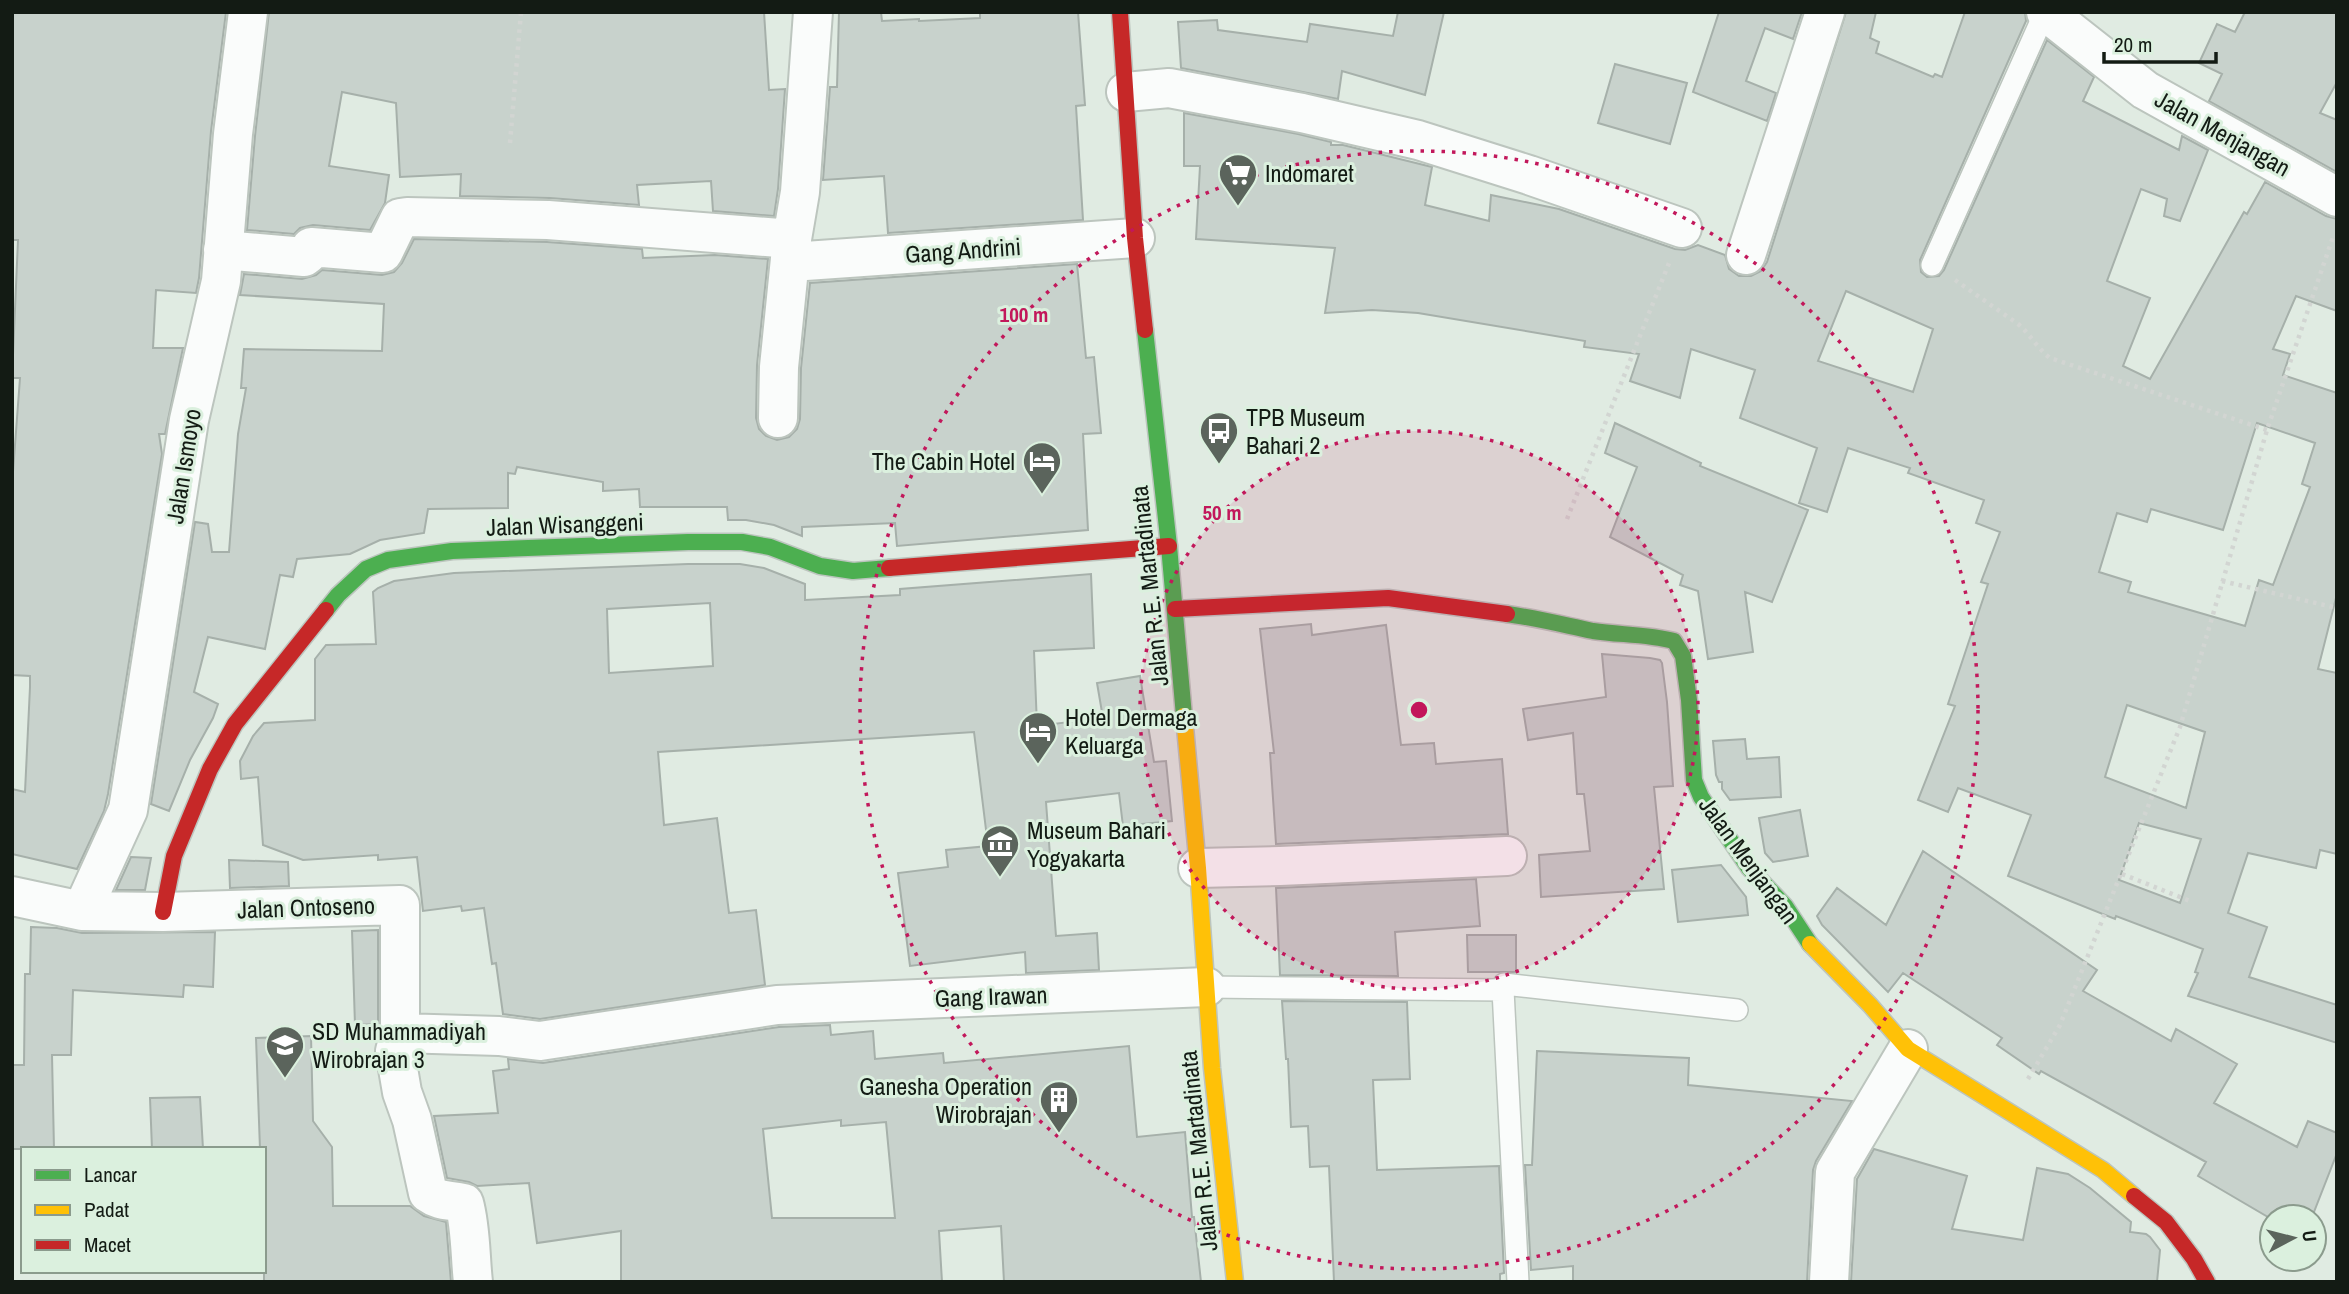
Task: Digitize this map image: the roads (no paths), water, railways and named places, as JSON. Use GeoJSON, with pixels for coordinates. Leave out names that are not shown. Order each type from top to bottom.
{"type":"FeatureCollection","features":[{"type":"Feature","properties":{"kind":"street","name":"Jalan Ismoyo"},"geometry":{"type":"LineString","coordinates":[[82,911],[128,810],[189,420],[221,281],[233,134],[248,12]]}},
{"type":"Feature","properties":{"kind":"street"},"geometry":{"type":"LineString","coordinates":[[778,418],[779,367],[800,192],[813,12]]}},
{"type":"Feature","properties":{"kind":"street","name":"Jalan R.E. Martadinata"},"geometry":{"type":"LineString","coordinates":[[1120,12],[1135,238],[1169,546],[1206,987],[1235,1282]]}},
{"type":"Feature","properties":{"kind":"street"},"geometry":{"type":"LineString","coordinates":[[1746,255],[1825,12]]}},
{"type":"Feature","properties":{"kind":"street","name":"Jalan Menjangan"},"geometry":{"type":"LineString","coordinates":[[2045,12],[2144,90],[2337,197]]}},
{"type":"Feature","properties":{"kind":"street"},"geometry":{"type":"LineString","coordinates":[[1126,92],[1169,88],[1302,113],[1418,140],[1529,174],[1682,228]]}},
{"type":"Feature","properties":{"kind":"street","name":"Gang Andrini"},"geometry":{"type":"LineString","coordinates":[[223,250],[304,257],[311,247],[383,253],[400,218],[407,217],[548,220],[792,250],[1135,238]]}},
{"type":"Feature","properties":{"kind":"street","name":"Jalan Wisanggeni"},"geometry":{"type":"LineString","coordinates":[[163,912],[174,856],[210,769],[235,724],[338,595],[366,569],[388,560],[452,551],[742,542],[770,547],[820,566],[853,570],[1169,546]]}},
{"type":"Feature","properties":{"kind":"street","name":"Jalan Menjangan"},"geometry":{"type":"LineString","coordinates":[[1175,609],[1388,598],[1674,641],[1683,656],[1689,699],[1694,780],[1701,797],[1749,868],[1785,906],[1805,939],[1870,1005],[1908,1049],[2104,1170],[2166,1222],[2194,1259],[2207,1282]]}},
{"type":"Feature","properties":{"kind":"street"},"geometry":{"type":"LineString","coordinates":[[1198,868],[1507,856]]}},
{"type":"Feature","properties":{"kind":"street","name":"Jalan Ontoseno"},"geometry":{"type":"LineString","coordinates":[[12,897],[82,911],[163,912],[400,905],[400,1033],[395,1052],[402,1092],[412,1120],[428,1194],[447,1202],[464,1203],[469,1220],[473,1282]]}},
{"type":"Feature","properties":{"kind":"street","name":"Gang Irawan"},"geometry":{"type":"LineString","coordinates":[[400,1033],[499,1036],[540,1041],[777,1004],[1206,987]]}},
{"type":"Feature","properties":{"kind":"street"},"geometry":{"type":"LineString","coordinates":[[1829,1282],[1835,1171],[1908,1049]]}},
{"type":"Feature","properties":{"kind":"lane"},"geometry":{"type":"LineString","coordinates":[[1933,265],[2045,12]]}},
{"type":"Feature","properties":{"kind":"lane"},"geometry":{"type":"LineString","coordinates":[[1518,1282],[1504,984],[1737,1010]]}},
{"type":"Feature","properties":{"kind":"lane"},"geometry":{"type":"LineString","coordinates":[[1206,987],[1503,990]]}},
{"type":"Feature","properties":{"kind":"place","name":"Indomaret"},"geometry":{"type":"Point","coordinates":[1238,207]}},
{"type":"Feature","properties":{"kind":"place","name":"TPB Museum Bahari 2"},"geometry":{"type":"Point","coordinates":[1219,465]}},
{"type":"Feature","properties":{"kind":"place","name":"The Cabin Hotel"},"geometry":{"type":"Point","coordinates":[1042,495]}},
{"type":"Feature","properties":{"kind":"place","name":"Hotel Dermaga Keluarga"},"geometry":{"type":"Point","coordinates":[1038,765]}},
{"type":"Feature","properties":{"kind":"place","name":"Museum Bahari Yogyakarta"},"geometry":{"type":"Point","coordinates":[1000,878]}},
{"type":"Feature","properties":{"kind":"place","name":"SD Muhammadiyah Wirobrajan 3"},"geometry":{"type":"Point","coordinates":[285,1079]}},
{"type":"Feature","properties":{"kind":"place","name":"Ganesha Operation Wirobrajan"},"geometry":{"type":"Point","coordinates":[1059,1134]}}]}
